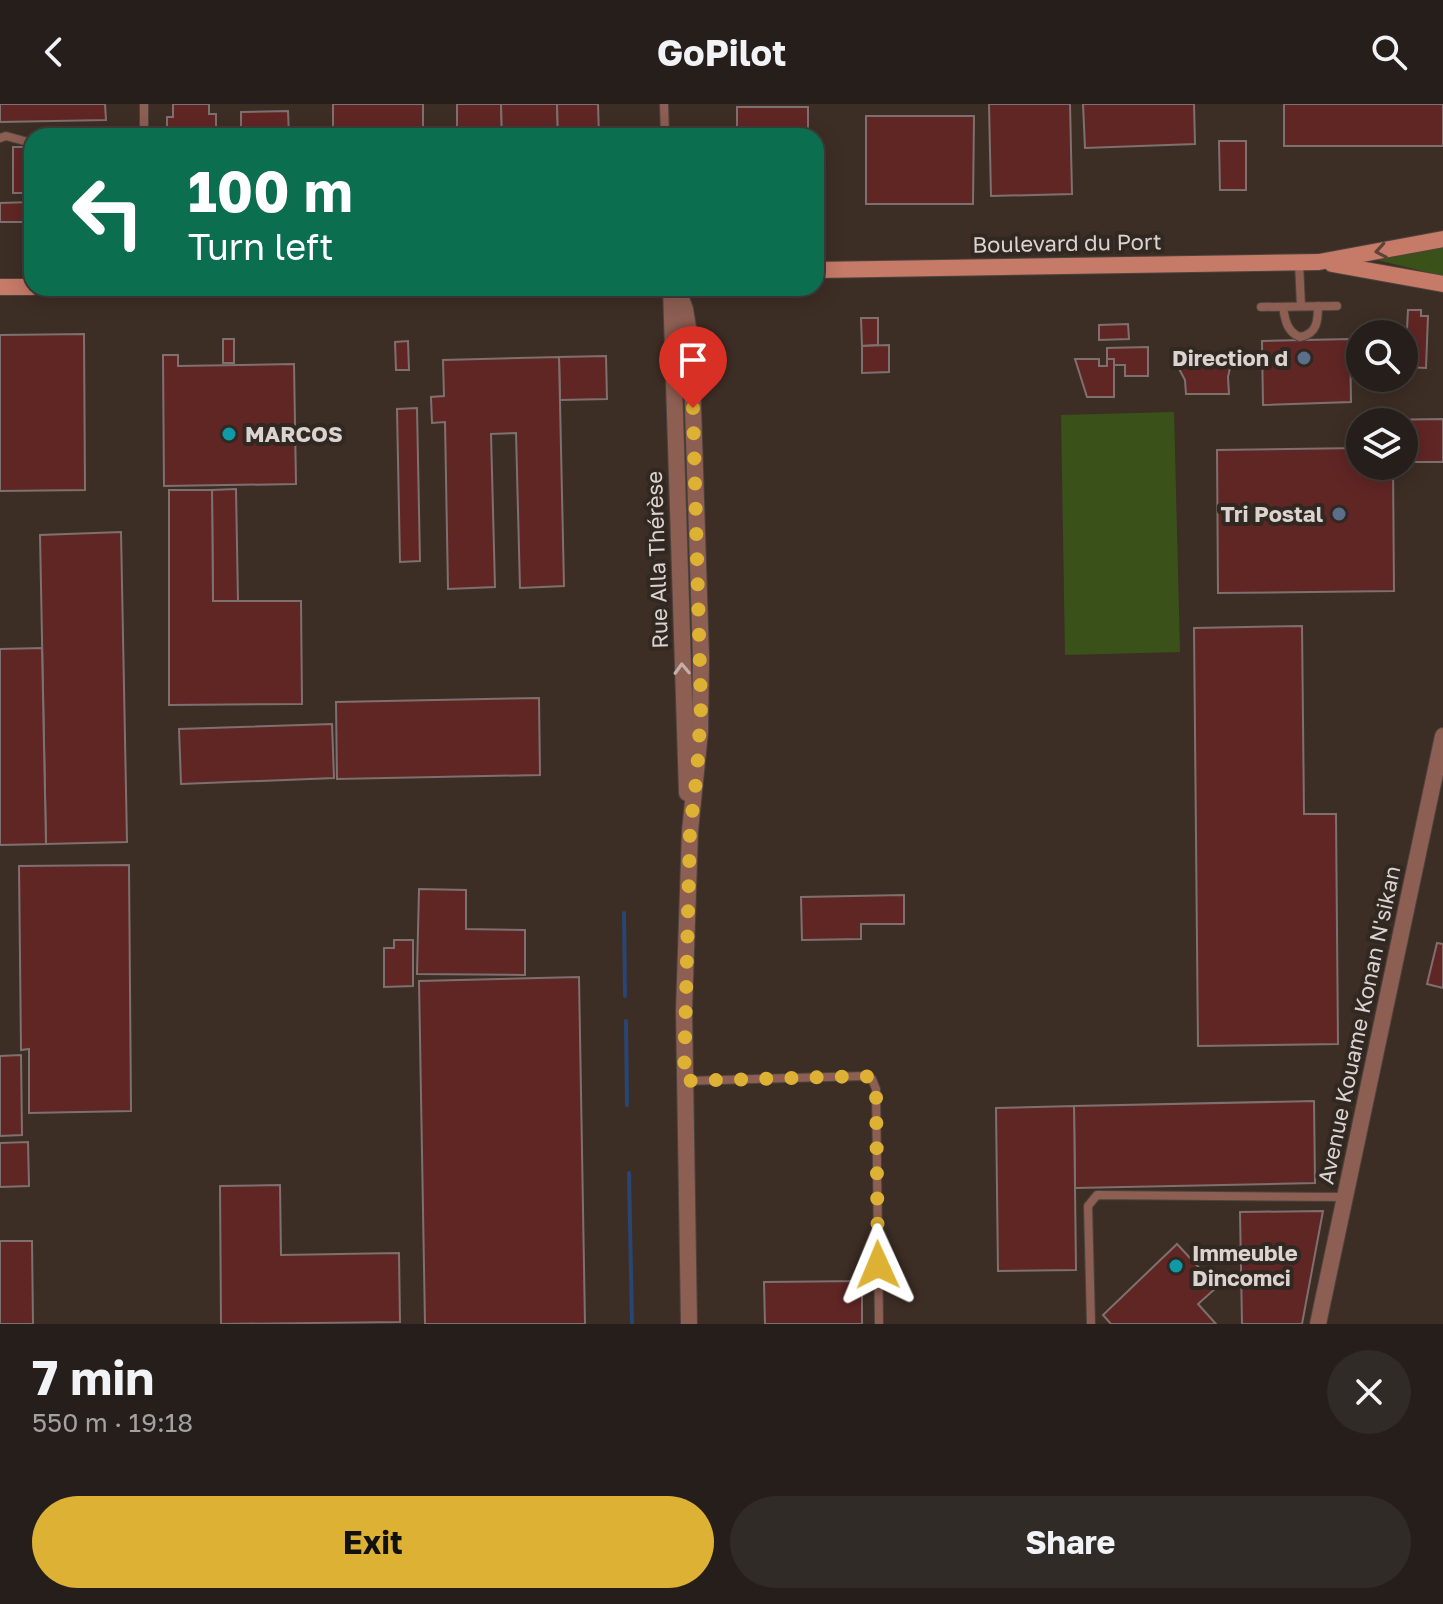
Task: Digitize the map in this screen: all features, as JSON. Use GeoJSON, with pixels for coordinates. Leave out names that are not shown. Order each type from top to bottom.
{"type":"FeatureCollection","features":[{"type":"Feature","properties":{"kind":"main road","name":"Boulevard du Port"},"geometry":{"type":"LineString","coordinates":[[1319,262],[1443,239]]}},
{"type":"Feature","properties":{"kind":"main road","name":"Boulevard du Port"},"geometry":{"type":"LineString","coordinates":[[824,270],[1319,262],[1443,284]]}},
{"type":"Feature","properties":{"kind":"main road"},"geometry":{"type":"LineString","coordinates":[[0,287],[24,287]]}},
{"type":"Feature","properties":{"kind":"street","name":"Rue Alla Thérèse"},"geometry":{"type":"LineString","coordinates":[[674,296],[685,757],[690,831],[684,1081],[689,1324]]}},
{"type":"Feature","properties":{"kind":"street","name":"Avenue Kouame Konan N'sikan"},"geometry":{"type":"LineString","coordinates":[[1318,1324],[1443,736]]}},
{"type":"Feature","properties":{"kind":"lane"},"geometry":{"type":"LineString","coordinates":[[144,104],[144,128]]}},
{"type":"Feature","properties":{"kind":"lane"},"geometry":{"type":"LineString","coordinates":[[664,104],[665,128]]}},
{"type":"Feature","properties":{"kind":"lane"},"geometry":{"type":"LineString","coordinates":[[0,138],[6,136],[24,141]]}},
{"type":"Feature","properties":{"kind":"lane"},"geometry":{"type":"LineString","coordinates":[[1299,262],[1301,306]]}},
{"type":"Feature","properties":{"kind":"lane"},"geometry":{"type":"LineString","coordinates":[[1283,307],[1288,328],[1300,337],[1311,334],[1315,328],[1318,306]]}},
{"type":"Feature","properties":{"kind":"lane"},"geometry":{"type":"LineString","coordinates":[[1261,307],[1337,306]]}},
{"type":"Feature","properties":{"kind":"lane"},"geometry":{"type":"LineString","coordinates":[[684,1081],[866,1076],[872,1079],[876,1089],[879,1324]]}},
{"type":"Feature","properties":{"kind":"lane"},"geometry":{"type":"LineString","coordinates":[[1091,1324],[1088,1206],[1097,1195],[1343,1197]]}},
{"type":"Feature","properties":{"kind":"shaded area"},"geometry":{"type":"Polygon","coordinates":[[[0,104],[1443,104],[1443,1324],[0,1324],[0,104]]]}},
{"type":"Feature","properties":{"kind":"green space"},"geometry":{"type":"Polygon","coordinates":[[[1443,246],[1443,276],[1377,260],[1443,246]]]}},
{"type":"Feature","properties":{"kind":"green space"},"geometry":{"type":"Polygon","coordinates":[[[1174,412],[1180,652],[1065,655],[1061,415],[1174,412]]]}},
{"type":"Feature","properties":{"kind":"building"},"geometry":{"type":"Polygon","coordinates":[[[0,104],[105,104],[106,120],[0,122],[0,104]]]}},
{"type":"Feature","properties":{"kind":"building"},"geometry":{"type":"Polygon","coordinates":[[[173,104],[209,104],[209,114],[216,114],[216,128],[167,128],[167,117],[173,117],[173,104]]]}},
{"type":"Feature","properties":{"kind":"building"},"geometry":{"type":"Polygon","coordinates":[[[333,104],[423,104],[423,128],[333,128],[333,104]]]}},
{"type":"Feature","properties":{"kind":"building"},"geometry":{"type":"Polygon","coordinates":[[[457,104],[501,104],[502,128],[457,128],[457,104]]]}},
{"type":"Feature","properties":{"kind":"building"},"geometry":{"type":"Polygon","coordinates":[[[501,104],[557,104],[558,128],[502,128],[501,104]]]}},
{"type":"Feature","properties":{"kind":"building"},"geometry":{"type":"Polygon","coordinates":[[[557,104],[598,104],[599,128],[558,128],[557,104]]]}},
{"type":"Feature","properties":{"kind":"building"},"geometry":{"type":"Polygon","coordinates":[[[989,104],[1070,104],[1072,194],[991,196],[989,104]]]}},
{"type":"Feature","properties":{"kind":"building"},"geometry":{"type":"Polygon","coordinates":[[[1083,104],[1194,104],[1195,144],[1085,148],[1083,104]]]}},
{"type":"Feature","properties":{"kind":"building"},"geometry":{"type":"Polygon","coordinates":[[[1284,104],[1443,104],[1443,146],[1284,146],[1284,104]]]}},
{"type":"Feature","properties":{"kind":"building"},"geometry":{"type":"Polygon","coordinates":[[[737,107],[808,107],[808,128],[737,128],[737,107]]]}},
{"type":"Feature","properties":{"kind":"building"},"geometry":{"type":"Polygon","coordinates":[[[288,111],[289,128],[241,128],[241,112],[288,111]]]}},
{"type":"Feature","properties":{"kind":"building"},"geometry":{"type":"Polygon","coordinates":[[[866,116],[974,116],[973,204],[866,204],[866,116]]]}},
{"type":"Feature","properties":{"kind":"building"},"geometry":{"type":"Polygon","coordinates":[[[1219,141],[1246,141],[1246,190],[1220,190],[1219,141]]]}},
{"type":"Feature","properties":{"kind":"building"},"geometry":{"type":"Polygon","coordinates":[[[13,147],[24,147],[24,193],[13,193],[13,147]]]}},
{"type":"Feature","properties":{"kind":"building"},"geometry":{"type":"Polygon","coordinates":[[[24,202],[24,222],[0,222],[0,203],[24,202]]]}},
{"type":"Feature","properties":{"kind":"building"},"geometry":{"type":"Polygon","coordinates":[[[1408,310],[1421,310],[1421,316],[1428,316],[1426,368],[1418,368],[1418,320],[1407,320],[1408,310]]]}},
{"type":"Feature","properties":{"kind":"building"},"geometry":{"type":"Polygon","coordinates":[[[861,318],[878,318],[878,345],[862,346],[861,318]]]}},
{"type":"Feature","properties":{"kind":"building"},"geometry":{"type":"Polygon","coordinates":[[[1128,324],[1129,339],[1099,340],[1099,325],[1128,324]]]}},
{"type":"Feature","properties":{"kind":"building"},"geometry":{"type":"Polygon","coordinates":[[[84,334],[85,490],[0,491],[0,335],[84,334]]]}},
{"type":"Feature","properties":{"kind":"building"},"geometry":{"type":"Polygon","coordinates":[[[223,339],[234,339],[234,363],[223,363],[223,339]]]}},
{"type":"Feature","properties":{"kind":"building"},"geometry":{"type":"Polygon","coordinates":[[[1346,339],[1346,392],[1351,392],[1351,402],[1263,405],[1262,341],[1346,339]]]}},
{"type":"Feature","properties":{"kind":"building"},"geometry":{"type":"Polygon","coordinates":[[[408,341],[409,370],[396,370],[395,342],[408,341]]]}},
{"type":"Feature","properties":{"kind":"building"},"geometry":{"type":"Polygon","coordinates":[[[889,345],[889,372],[862,373],[862,346],[889,345]]]}},
{"type":"Feature","properties":{"kind":"building"},"geometry":{"type":"Polygon","coordinates":[[[1148,347],[1148,376],[1125,376],[1125,365],[1114,365],[1114,359],[1107,359],[1107,348],[1148,347]]]}},
{"type":"Feature","properties":{"kind":"building"},"geometry":{"type":"Polygon","coordinates":[[[1220,354],[1233,354],[1228,377],[1229,394],[1186,394],[1185,380],[1177,365],[1220,354]]]}},
{"type":"Feature","properties":{"kind":"building","name":"MARCOS"},"geometry":{"type":"Polygon","coordinates":[[[163,355],[178,355],[178,366],[294,364],[296,484],[164,486],[163,355]]]}},
{"type":"Feature","properties":{"kind":"building"},"geometry":{"type":"Polygon","coordinates":[[[606,356],[607,399],[560,400],[559,357],[606,356]]]}},
{"type":"Feature","properties":{"kind":"building"},"geometry":{"type":"Polygon","coordinates":[[[559,357],[564,586],[520,588],[516,433],[491,434],[495,587],[448,589],[445,422],[432,423],[431,397],[444,396],[443,360],[559,357]]]}},
{"type":"Feature","properties":{"kind":"building"},"geometry":{"type":"Polygon","coordinates":[[[1075,359],[1099,359],[1099,366],[1107,366],[1107,359],[1114,359],[1114,397],[1087,397],[1075,359]]]}},
{"type":"Feature","properties":{"kind":"building"},"geometry":{"type":"Polygon","coordinates":[[[417,408],[420,561],[400,562],[397,409],[417,408]]]}},
{"type":"Feature","properties":{"kind":"building"},"geometry":{"type":"Polygon","coordinates":[[[1418,419],[1443,419],[1443,462],[1418,462],[1418,419]]]}},
{"type":"Feature","properties":{"kind":"building"},"geometry":{"type":"Polygon","coordinates":[[[1346,448],[1346,480],[1393,480],[1394,591],[1218,593],[1217,450],[1346,448]]]}},
{"type":"Feature","properties":{"kind":"building"},"geometry":{"type":"Polygon","coordinates":[[[236,489],[238,601],[213,601],[212,490],[236,489]]]}},
{"type":"Feature","properties":{"kind":"building"},"geometry":{"type":"Polygon","coordinates":[[[169,490],[212,490],[213,601],[301,601],[302,704],[169,705],[169,490]]]}},
{"type":"Feature","properties":{"kind":"building"},"geometry":{"type":"Polygon","coordinates":[[[121,532],[127,842],[46,844],[40,535],[121,532]]]}},
{"type":"Feature","properties":{"kind":"building"},"geometry":{"type":"Polygon","coordinates":[[[1302,626],[1304,814],[1336,814],[1338,1044],[1198,1046],[1194,628],[1302,626]]]}},
{"type":"Feature","properties":{"kind":"building"},"geometry":{"type":"Polygon","coordinates":[[[42,648],[46,844],[0,845],[0,649],[42,648]]]}},
{"type":"Feature","properties":{"kind":"building"},"geometry":{"type":"Polygon","coordinates":[[[539,698],[540,775],[337,779],[336,702],[539,698]]]}},
{"type":"Feature","properties":{"kind":"building"},"geometry":{"type":"Polygon","coordinates":[[[332,724],[334,778],[181,784],[179,729],[332,724]]]}},
{"type":"Feature","properties":{"kind":"building"},"geometry":{"type":"Polygon","coordinates":[[[129,865],[131,1111],[29,1113],[29,1049],[21,1050],[19,866],[129,865]]]}},
{"type":"Feature","properties":{"kind":"building"},"geometry":{"type":"Polygon","coordinates":[[[419,889],[466,890],[466,929],[525,930],[525,975],[417,974],[419,889]]]}},
{"type":"Feature","properties":{"kind":"building"},"geometry":{"type":"Polygon","coordinates":[[[904,895],[904,924],[861,924],[861,939],[802,940],[801,897],[904,895]]]}},
{"type":"Feature","properties":{"kind":"building"},"geometry":{"type":"Polygon","coordinates":[[[394,940],[413,940],[413,986],[384,987],[384,948],[394,948],[394,940]]]}},
{"type":"Feature","properties":{"kind":"building"},"geometry":{"type":"Polygon","coordinates":[[[1437,943],[1443,944],[1443,988],[1427,984],[1437,943]]]}},
{"type":"Feature","properties":{"kind":"building"},"geometry":{"type":"Polygon","coordinates":[[[579,977],[585,1324],[425,1324],[419,981],[579,977]]]}},
{"type":"Feature","properties":{"kind":"building"},"geometry":{"type":"Polygon","coordinates":[[[21,1055],[22,1135],[0,1136],[0,1056],[21,1055]]]}},
{"type":"Feature","properties":{"kind":"building"},"geometry":{"type":"Polygon","coordinates":[[[1314,1101],[1315,1183],[1075,1188],[1074,1106],[1314,1101]]]}},
{"type":"Feature","properties":{"kind":"building"},"geometry":{"type":"Polygon","coordinates":[[[1074,1106],[1076,1270],[998,1271],[996,1108],[1074,1106]]]}},
{"type":"Feature","properties":{"kind":"building"},"geometry":{"type":"Polygon","coordinates":[[[28,1142],[29,1186],[0,1187],[0,1143],[28,1142]]]}},
{"type":"Feature","properties":{"kind":"building"},"geometry":{"type":"Polygon","coordinates":[[[280,1185],[281,1255],[399,1253],[400,1322],[221,1324],[220,1186],[280,1185]]]}},
{"type":"Feature","properties":{"kind":"building"},"geometry":{"type":"Polygon","coordinates":[[[1323,1211],[1302,1324],[1242,1324],[1240,1212],[1323,1211]]]}},
{"type":"Feature","properties":{"kind":"building"},"geometry":{"type":"Polygon","coordinates":[[[0,1241],[32,1241],[33,1324],[0,1324],[0,1241]]]}},
{"type":"Feature","properties":{"kind":"building","name":"Immeuble Dincomci"},"geometry":{"type":"Polygon","coordinates":[[[1177,1244],[1217,1287],[1198,1304],[1216,1324],[1111,1324],[1103,1315],[1177,1244]]]}},
{"type":"Feature","properties":{"kind":"building"},"geometry":{"type":"Polygon","coordinates":[[[862,1281],[862,1324],[765,1324],[764,1282],[862,1281]]]}},
{"type":"Feature","properties":{"kind":"waterway"},"geometry":{"type":"LineString","coordinates":[[624,913],[625,996]]}},
{"type":"Feature","properties":{"kind":"waterway"},"geometry":{"type":"LineString","coordinates":[[626,1021],[627,1105]]}},
{"type":"Feature","properties":{"kind":"waterway"},"geometry":{"type":"LineString","coordinates":[[629,1173],[632,1324]]}},
{"type":"Feature","properties":{"kind":"place","name":"Direction d"},"geometry":{"type":"Point","coordinates":[1304,358]}},
{"type":"Feature","properties":{"kind":"place","name":"MARCOS"},"geometry":{"type":"Point","coordinates":[229,434]}},
{"type":"Feature","properties":{"kind":"place","name":"Tri Postal"},"geometry":{"type":"Point","coordinates":[1339,514]}},
{"type":"Feature","properties":{"kind":"place","name":"Immeuble Dincomci"},"geometry":{"type":"Point","coordinates":[1176,1266]}},
{"type":"Feature","properties":{"kind":"route"},"geometry":{"type":"LineString","coordinates":[[693,408],[701,707],[690,831],[684,1081],[866,1076],[872,1079],[876,1089],[878,1265]]}}]}
